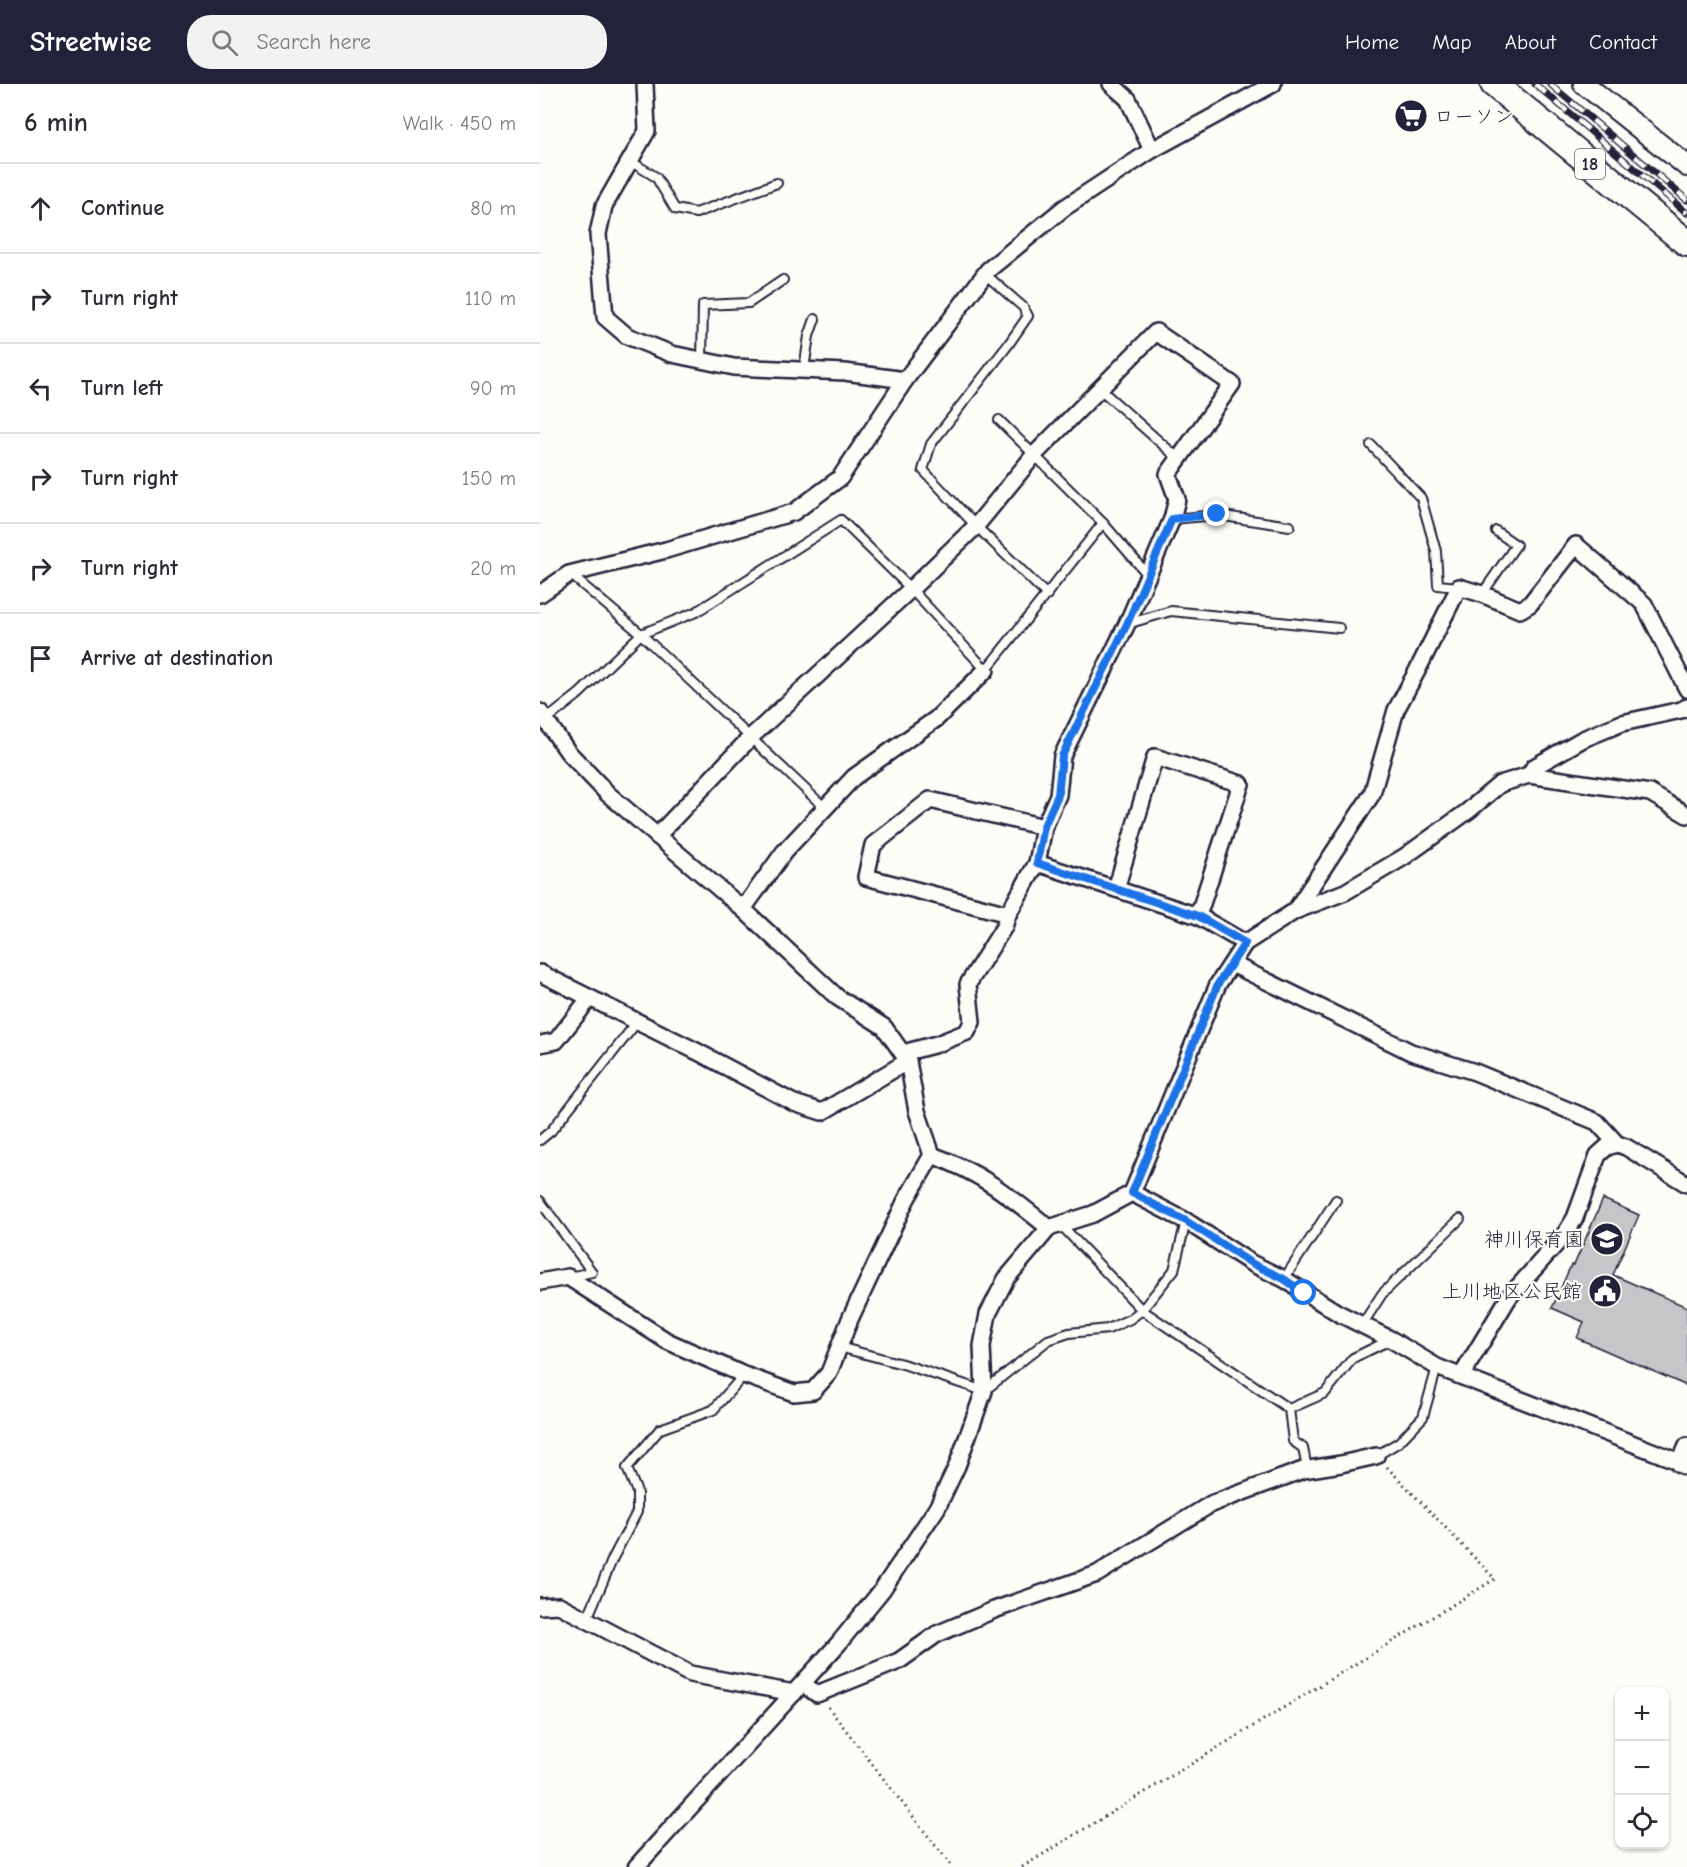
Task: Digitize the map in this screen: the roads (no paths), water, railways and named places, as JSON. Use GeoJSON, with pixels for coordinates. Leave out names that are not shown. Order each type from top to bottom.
{"type":"FeatureCollection","features":[{"type":"Feature","properties":{"kind":"highway","name":"18"},"geometry":{"type":"LineString","coordinates":[[1494,84],[1687,243]]}},
{"type":"Feature","properties":{"kind":"street"},"geometry":{"type":"LineString","coordinates":[[645,84],[647,131],[604,206],[598,234],[605,317],[627,336],[672,354],[734,367],[845,372],[905,380]]}},
{"type":"Feature","properties":{"kind":"street"},"geometry":{"type":"LineString","coordinates":[[1111,84],[1128,99],[1152,150]]}},
{"type":"Feature","properties":{"kind":"street"},"geometry":{"type":"LineString","coordinates":[[540,594],[569,574],[666,550],[794,512],[840,478],[905,380],[985,274],[1064,208],[1152,150],[1273,84]]}},
{"type":"Feature","properties":{"kind":"street"},"geometry":{"type":"LineString","coordinates":[[1584,84],[1687,166]]}},
{"type":"Feature","properties":{"kind":"street"},"geometry":{"type":"LineString","coordinates":[[540,973],[795,1104],[822,1112],[905,1057],[967,1032],[972,1023],[968,984],[1004,927],[1008,914],[1037,863],[1044,826],[1058,795],[1062,756],[1127,624],[1172,519],[1177,499],[1168,474],[1232,384],[1156,332],[1035,454],[976,526],[751,737],[657,836]]}},
{"type":"Feature","properties":{"kind":"street"},"geometry":{"type":"LineString","coordinates":[[1295,911],[1371,794],[1396,710],[1418,672],[1459,587],[1520,610],[1530,604],[1576,545],[1644,604],[1687,689]]}},
{"type":"Feature","properties":{"kind":"street"},"geometry":{"type":"LineString","coordinates":[[742,909],[784,852],[854,777],[936,719],[986,670]]}},
{"type":"Feature","properties":{"kind":"street"},"geometry":{"type":"LineString","coordinates":[[1528,775],[1534,767],[1583,739],[1622,723],[1687,707]]}},
{"type":"Feature","properties":{"kind":"street"},"geometry":{"type":"LineString","coordinates":[[543,716],[576,760],[608,794],[742,909],[837,997],[884,1027],[905,1057],[917,1111],[933,1155],[962,1166],[986,1179],[1055,1226]]}},
{"type":"Feature","properties":{"kind":"street"},"geometry":{"type":"LineString","coordinates":[[1116,889],[1155,757],[1241,784],[1198,916]]}},
{"type":"Feature","properties":{"kind":"street"},"geometry":{"type":"LineString","coordinates":[[636,1867],[798,1688],[882,1590],[937,1508],[957,1466],[984,1391],[982,1346],[988,1314],[1006,1279],[1055,1226],[1093,1214],[1132,1193],[1218,984],[1245,943],[1295,911],[1346,892],[1404,857],[1468,811],[1500,784],[1528,775],[1650,793],[1687,815]]}},
{"type":"Feature","properties":{"kind":"street"},"geometry":{"type":"LineString","coordinates":[[1008,914],[866,877],[873,844],[930,800],[1044,826]]}},
{"type":"Feature","properties":{"kind":"street"},"geometry":{"type":"LineString","coordinates":[[1037,863],[1198,916],[1245,943]]}},
{"type":"Feature","properties":{"kind":"street"},"geometry":{"type":"LineString","coordinates":[[1232,964],[1411,1052],[1475,1072],[1597,1122],[1617,1144],[1626,1147],[1687,1184]]}},
{"type":"Feature","properties":{"kind":"street"},"geometry":{"type":"LineString","coordinates":[[540,1044],[556,1041],[589,999]]}},
{"type":"Feature","properties":{"kind":"street"},"geometry":{"type":"LineString","coordinates":[[1462,1375],[1509,1297],[1565,1234],[1575,1218],[1598,1155],[1607,1147],[1617,1144]]}},
{"type":"Feature","properties":{"kind":"street"},"geometry":{"type":"LineString","coordinates":[[540,1282],[568,1277],[667,1341],[744,1375],[794,1393],[813,1391],[829,1373],[850,1319],[906,1200],[933,1155]]}},
{"type":"Feature","properties":{"kind":"street"},"geometry":{"type":"LineString","coordinates":[[1132,1193],[1186,1221],[1251,1263],[1284,1279],[1321,1303],[1392,1340],[1437,1367],[1685,1458]]}},
{"type":"Feature","properties":{"kind":"street"},"geometry":{"type":"LineString","coordinates":[[540,1606],[559,1605],[690,1674],[798,1688],[817,1694],[899,1661],[938,1634],[975,1618],[1097,1574],[1211,1504],[1307,1469],[1341,1464],[1376,1455]]}},
{"type":"Feature","properties":{"kind":"lane"},"geometry":{"type":"LineString","coordinates":[[630,161],[656,177],[675,209],[696,213],[777,183]]}},
{"type":"Feature","properties":{"kind":"lane"},"geometry":{"type":"LineString","coordinates":[[985,274],[1023,307],[1028,316],[931,444],[923,470],[976,526],[1047,595]]}},
{"type":"Feature","properties":{"kind":"lane"},"geometry":{"type":"LineString","coordinates":[[702,360],[703,305],[749,303],[783,280]]}},
{"type":"Feature","properties":{"kind":"lane"},"geometry":{"type":"LineString","coordinates":[[804,369],[809,336],[815,319]]}},
{"type":"Feature","properties":{"kind":"lane"},"geometry":{"type":"LineString","coordinates":[[1100,389],[1179,459]]}},
{"type":"Feature","properties":{"kind":"lane"},"geometry":{"type":"LineString","coordinates":[[999,420],[1103,523],[1147,574]]}},
{"type":"Feature","properties":{"kind":"lane"},"geometry":{"type":"LineString","coordinates":[[1371,445],[1421,498],[1436,551],[1438,585],[1459,587]]}},
{"type":"Feature","properties":{"kind":"lane"},"geometry":{"type":"LineString","coordinates":[[1172,519],[1217,514],[1290,526]]}},
{"type":"Feature","properties":{"kind":"lane"},"geometry":{"type":"LineString","coordinates":[[543,716],[579,694],[641,634],[696,612],[841,520],[911,589],[986,670],[1103,523]]}},
{"type":"Feature","properties":{"kind":"lane"},"geometry":{"type":"LineString","coordinates":[[1482,594],[1516,545],[1496,531]]}},
{"type":"Feature","properties":{"kind":"lane"},"geometry":{"type":"LineString","coordinates":[[569,574],[641,634],[824,807]]}},
{"type":"Feature","properties":{"kind":"lane"},"geometry":{"type":"LineString","coordinates":[[1127,624],[1172,611],[1339,628]]}},
{"type":"Feature","properties":{"kind":"lane"},"geometry":{"type":"LineString","coordinates":[[540,1140],[551,1131],[637,1022]]}},
{"type":"Feature","properties":{"kind":"lane"},"geometry":{"type":"LineString","coordinates":[[1284,1279],[1336,1200]]}},
{"type":"Feature","properties":{"kind":"lane"},"geometry":{"type":"LineString","coordinates":[[540,1201],[592,1272],[568,1277]]}},
{"type":"Feature","properties":{"kind":"lane"},"geometry":{"type":"LineString","coordinates":[[1362,1325],[1382,1294],[1460,1220]]}},
{"type":"Feature","properties":{"kind":"lane"},"geometry":{"type":"LineString","coordinates":[[839,1347],[906,1365],[984,1391],[1048,1340],[1070,1333],[1108,1329],[1130,1319],[1142,1310],[1174,1270],[1186,1221]]}},
{"type":"Feature","properties":{"kind":"lane"},"geometry":{"type":"LineString","coordinates":[[1055,1226],[1142,1310],[1289,1409],[1293,1441],[1303,1448],[1307,1469]]}},
{"type":"Feature","properties":{"kind":"lane"},"geometry":{"type":"LineString","coordinates":[[1289,1409],[1325,1393],[1353,1358],[1392,1340]]}},
{"type":"Feature","properties":{"kind":"lane"},"geometry":{"type":"LineString","coordinates":[[1376,1455],[1399,1442],[1423,1417],[1437,1367]]}},
{"type":"Feature","properties":{"kind":"lane"},"geometry":{"type":"LineString","coordinates":[[587,1619],[613,1558],[637,1512],[637,1492],[627,1468],[660,1429],[713,1410],[744,1375]]}},
{"type":"Feature","properties":{"kind":"railway"},"geometry":{"type":"LineString","coordinates":[[1535,84],[1687,213]]}},
{"type":"Feature","properties":{"kind":"railway"},"geometry":{"type":"LineString","coordinates":[[1550,84],[1687,200]]}},
{"type":"Feature","properties":{"kind":"place","name":"ローソン"},"geometry":{"type":"Point","coordinates":[1411,116]}},
{"type":"Feature","properties":{"kind":"place","name":"神川保育園"},"geometry":{"type":"Point","coordinates":[1607,1239]}},
{"type":"Feature","properties":{"kind":"place","name":"上川地区公民館"},"geometry":{"type":"Point","coordinates":[1605,1291]}}]}
